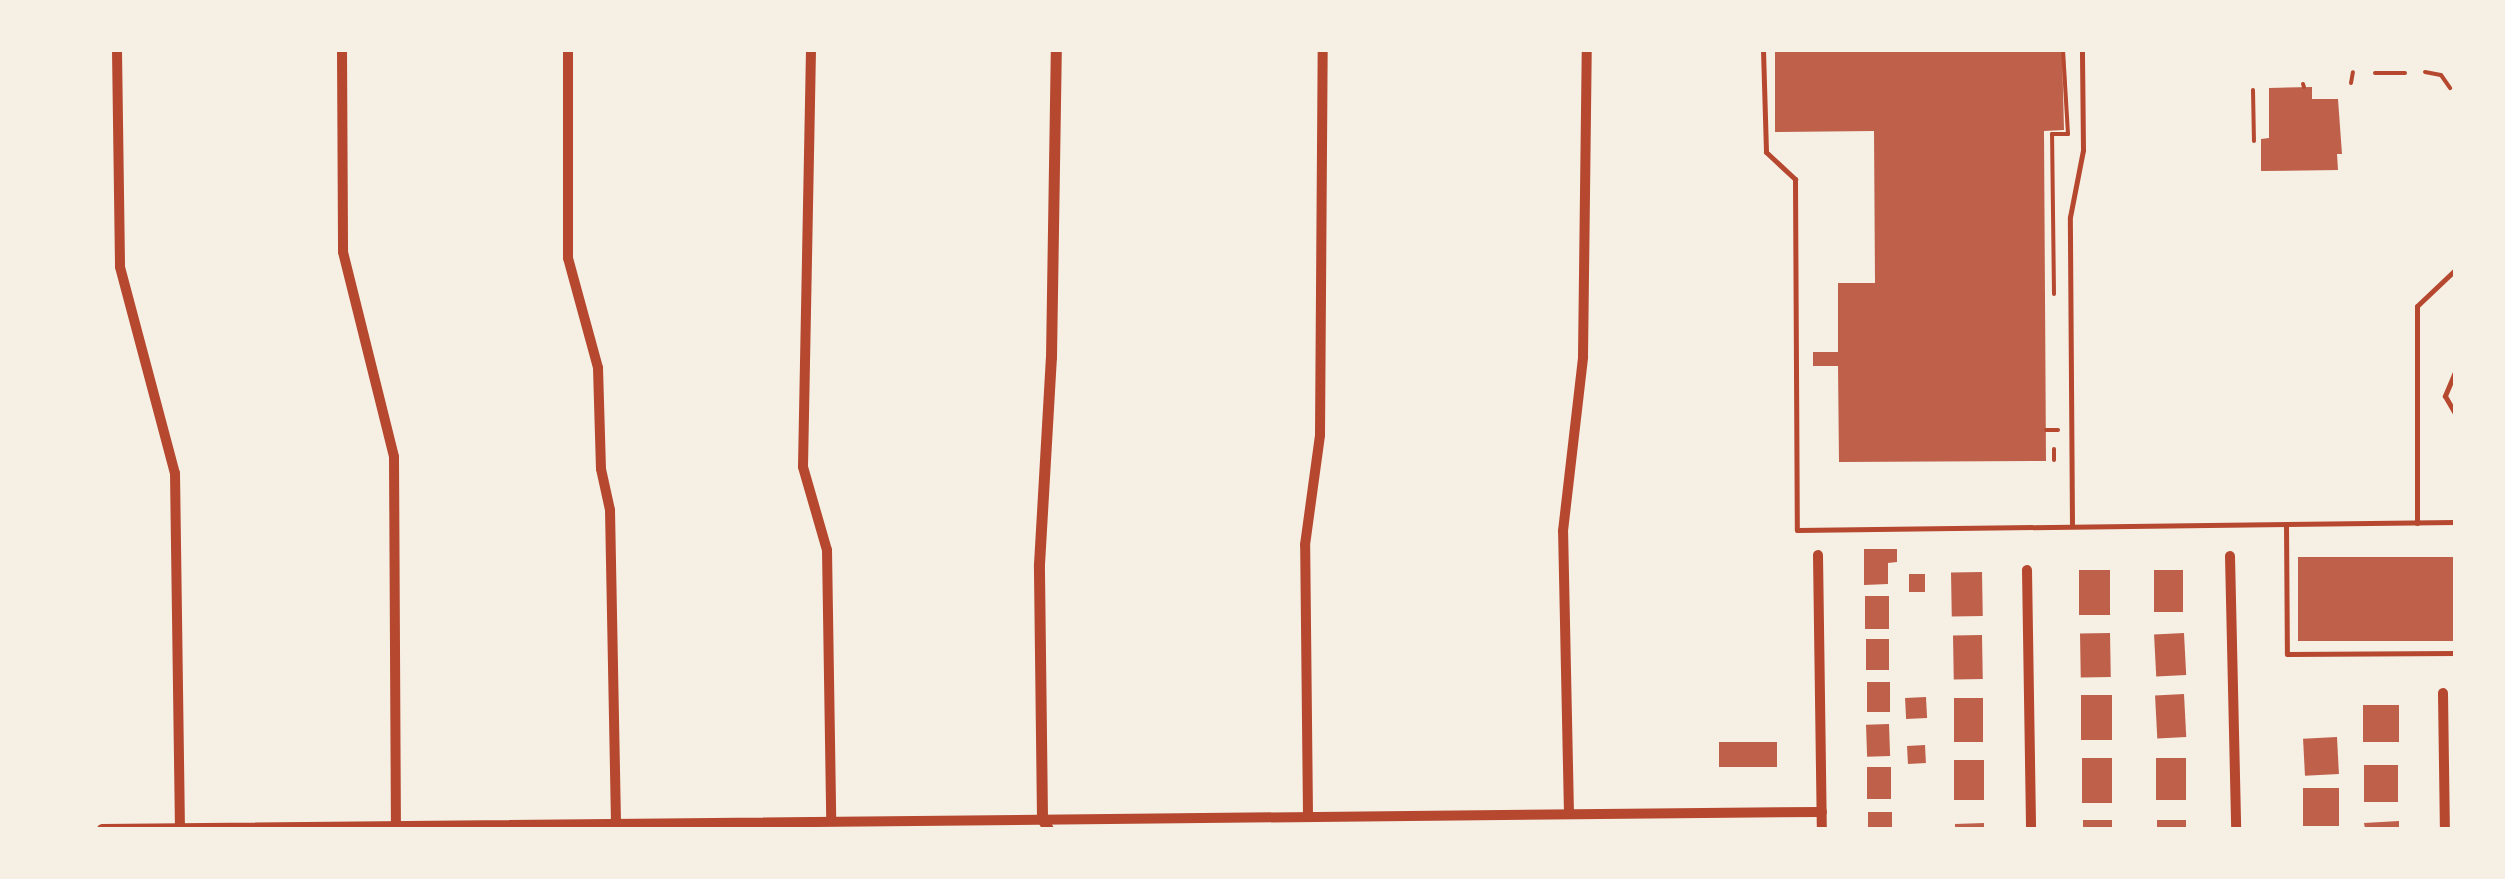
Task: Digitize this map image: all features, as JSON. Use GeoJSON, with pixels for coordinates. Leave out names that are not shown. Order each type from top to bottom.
{"type":"FeatureCollection","features":[{"type":"Feature","properties":{"kind":"street"},"geometry":{"type":"LineString","coordinates":[[117,50],[120,267],[175,473],[180,828]]}},
{"type":"Feature","properties":{"kind":"street"},"geometry":{"type":"LineString","coordinates":[[342,50],[343,252],[394,457],[396,825]]}},
{"type":"Feature","properties":{"kind":"street"},"geometry":{"type":"LineString","coordinates":[[568,50],[568,258],[598,368],[601,469],[610,510],[616,822]]}},
{"type":"Feature","properties":{"kind":"street"},"geometry":{"type":"LineString","coordinates":[[810,50],[802,467],[827,550],[831,819]]}},
{"type":"Feature","properties":{"kind":"street"},"geometry":{"type":"LineString","coordinates":[[1045,823],[1040,564],[1050,375],[1056,50]]}},
{"type":"Feature","properties":{"kind":"street"},"geometry":{"type":"LineString","coordinates":[[1308,816],[1305,545],[1320,435],[1323,50]]}},
{"type":"Feature","properties":{"kind":"street"},"geometry":{"type":"LineString","coordinates":[[1569,814],[1563,531],[1582,356],[1587,50]]}},
{"type":"Feature","properties":{"kind":"street"},"geometry":{"type":"LineString","coordinates":[[1818,555],[1822,829]]}},
{"type":"Feature","properties":{"kind":"street"},"geometry":{"type":"LineString","coordinates":[[2230,556],[2236,829]]}},
{"type":"Feature","properties":{"kind":"street"},"geometry":{"type":"LineString","coordinates":[[2028,570],[2032,829]]}},
{"type":"Feature","properties":{"kind":"street"},"geometry":{"type":"LineString","coordinates":[[2443,692],[2445,829]]}},
{"type":"Feature","properties":{"kind":"street"},"geometry":{"type":"LineString","coordinates":[[102,829],[831,819],[1045,823],[1308,816],[1822,812]]}},
{"type":"Feature","properties":{"kind":"lane"},"geometry":{"type":"LineString","coordinates":[[1763,50],[1766,152],[1796,178],[1797,530],[2455,522]]}},
{"type":"Feature","properties":{"kind":"lane"},"geometry":{"type":"LineString","coordinates":[[2072,526],[2070,217],[2083,150],[2082,50]]}},
{"type":"Feature","properties":{"kind":"lane"},"geometry":{"type":"LineString","coordinates":[[2418,523],[2417,306],[2455,270]]}},
{"type":"Feature","properties":{"kind":"lane"},"geometry":{"type":"LineString","coordinates":[[2455,372],[2445,396],[2455,414]]}},
{"type":"Feature","properties":{"kind":"lane"},"geometry":{"type":"LineString","coordinates":[[2286,524],[2287,654],[2455,654]]}},
{"type":"Feature","properties":{"kind":"path"},"geometry":{"type":"LineString","coordinates":[[2054,294],[2052,134],[2068,134],[2064,50]]}},
{"type":"Feature","properties":{"kind":"path"},"geometry":{"type":"LineString","coordinates":[[2351,83],[2353,72]]}},
{"type":"Feature","properties":{"kind":"path"},"geometry":{"type":"LineString","coordinates":[[2425,72],[2441,75],[2450,88]]}},
{"type":"Feature","properties":{"kind":"path"},"geometry":{"type":"LineString","coordinates":[[2374,73],[2405,73]]}},
{"type":"Feature","properties":{"kind":"path"},"geometry":{"type":"LineString","coordinates":[[2254,90],[2254,142]]}},
{"type":"Feature","properties":{"kind":"path"},"geometry":{"type":"LineString","coordinates":[[2045,217],[2055,218]]}},
{"type":"Feature","properties":{"kind":"path"},"geometry":{"type":"LineString","coordinates":[[2046,430],[2058,430]]}},
{"type":"Feature","properties":{"kind":"path"},"geometry":{"type":"LineString","coordinates":[[2054,448],[2054,460]]}},
{"type":"Feature","properties":{"kind":"building"},"geometry":{"type":"Polygon","coordinates":[[[1775,50],[2062,50],[2064,130],[2044,131],[2046,461],[1839,462],[1838,366],[1813,366],[1813,352],[1838,352],[1838,283],[1875,283],[1874,131],[1775,132],[1775,50]]]}},
{"type":"Feature","properties":{"kind":"building"},"geometry":{"type":"Polygon","coordinates":[[[2312,87],[2312,99],[2338,99],[2342,154],[2337,154],[2338,170],[2261,171],[2261,139],[2269,138],[2269,88],[2312,87]]]}},
{"type":"Feature","properties":{"kind":"building"},"geometry":{"type":"Polygon","coordinates":[[[1864,549],[1897,549],[1897,562],[1888,563],[1888,584],[1864,585],[1864,549]]]}},
{"type":"Feature","properties":{"kind":"building"},"geometry":{"type":"Polygon","coordinates":[[[2298,557],[2455,557],[2455,641],[2298,641],[2298,557]]]}},
{"type":"Feature","properties":{"kind":"building"},"geometry":{"type":"Polygon","coordinates":[[[2079,570],[2110,570],[2110,615],[2079,615],[2079,570]]]}},
{"type":"Feature","properties":{"kind":"building"},"geometry":{"type":"Polygon","coordinates":[[[2154,570],[2183,570],[2183,612],[2154,612],[2154,570]]]}},
{"type":"Feature","properties":{"kind":"building"},"geometry":{"type":"Polygon","coordinates":[[[1982,572],[1983,616],[1952,617],[1951,573],[1982,572]]]}},
{"type":"Feature","properties":{"kind":"building"},"geometry":{"type":"Polygon","coordinates":[[[1909,574],[1925,574],[1925,592],[1909,592],[1909,574]]]}},
{"type":"Feature","properties":{"kind":"building"},"geometry":{"type":"Polygon","coordinates":[[[1865,596],[1889,596],[1889,629],[1865,629],[1865,596]]]}},
{"type":"Feature","properties":{"kind":"building"},"geometry":{"type":"Polygon","coordinates":[[[2110,633],[2111,677],[2081,678],[2080,634],[2110,633]]]}},
{"type":"Feature","properties":{"kind":"building"},"geometry":{"type":"Polygon","coordinates":[[[2184,633],[2186,675],[2156,677],[2154,635],[2184,633]]]}},
{"type":"Feature","properties":{"kind":"building"},"geometry":{"type":"Polygon","coordinates":[[[1982,635],[1983,679],[1954,679],[1953,636],[1982,635]]]}},
{"type":"Feature","properties":{"kind":"building"},"geometry":{"type":"Polygon","coordinates":[[[1866,639],[1889,639],[1889,670],[1866,670],[1866,639]]]}},
{"type":"Feature","properties":{"kind":"building"},"geometry":{"type":"Polygon","coordinates":[[[1867,682],[1890,682],[1890,712],[1867,712],[1867,682]]]}},
{"type":"Feature","properties":{"kind":"building"},"geometry":{"type":"Polygon","coordinates":[[[2184,694],[2186,737],[2157,738],[2155,696],[2184,694]]]}},
{"type":"Feature","properties":{"kind":"building"},"geometry":{"type":"Polygon","coordinates":[[[2081,695],[2112,695],[2112,740],[2081,740],[2081,695]]]}},
{"type":"Feature","properties":{"kind":"building"},"geometry":{"type":"Polygon","coordinates":[[[1926,697],[1927,718],[1906,719],[1905,698],[1926,697]]]}},
{"type":"Feature","properties":{"kind":"building"},"geometry":{"type":"Polygon","coordinates":[[[1954,698],[1983,698],[1983,742],[1954,742],[1954,698]]]}},
{"type":"Feature","properties":{"kind":"building"},"geometry":{"type":"Polygon","coordinates":[[[2363,705],[2399,705],[2399,742],[2363,742],[2363,705]]]}},
{"type":"Feature","properties":{"kind":"building"},"geometry":{"type":"Polygon","coordinates":[[[1889,724],[1890,756],[1867,757],[1866,725],[1889,724]]]}},
{"type":"Feature","properties":{"kind":"building"},"geometry":{"type":"Polygon","coordinates":[[[2337,737],[2339,774],[2305,776],[2303,739],[2337,737]]]}},
{"type":"Feature","properties":{"kind":"building"},"geometry":{"type":"Polygon","coordinates":[[[1719,742],[1777,742],[1777,767],[1719,767],[1719,742]]]}},
{"type":"Feature","properties":{"kind":"building"},"geometry":{"type":"Polygon","coordinates":[[[1925,745],[1926,763],[1908,764],[1907,746],[1925,745]]]}},
{"type":"Feature","properties":{"kind":"building"},"geometry":{"type":"Polygon","coordinates":[[[2082,758],[2112,758],[2112,803],[2082,803],[2082,758]]]}},
{"type":"Feature","properties":{"kind":"building"},"geometry":{"type":"Polygon","coordinates":[[[2156,758],[2186,758],[2186,800],[2156,800],[2156,758]]]}},
{"type":"Feature","properties":{"kind":"building"},"geometry":{"type":"Polygon","coordinates":[[[1954,760],[1984,760],[1984,800],[1954,800],[1954,760]]]}},
{"type":"Feature","properties":{"kind":"building"},"geometry":{"type":"Polygon","coordinates":[[[2364,765],[2398,765],[2398,802],[2364,802],[2364,765]]]}},
{"type":"Feature","properties":{"kind":"building"},"geometry":{"type":"Polygon","coordinates":[[[1867,767],[1891,767],[1891,799],[1867,799],[1867,767]]]}},
{"type":"Feature","properties":{"kind":"building"},"geometry":{"type":"Polygon","coordinates":[[[2303,788],[2339,788],[2339,826],[2303,826],[2303,788]]]}},
{"type":"Feature","properties":{"kind":"building"},"geometry":{"type":"Polygon","coordinates":[[[1868,812],[1892,812],[1892,829],[1868,829],[1868,812]]]}},
{"type":"Feature","properties":{"kind":"building"},"geometry":{"type":"Polygon","coordinates":[[[2083,820],[2112,820],[2112,829],[2083,829],[2083,820]]]}},
{"type":"Feature","properties":{"kind":"building"},"geometry":{"type":"Polygon","coordinates":[[[2157,820],[2186,820],[2186,829],[2157,829],[2157,820]]]}},
{"type":"Feature","properties":{"kind":"building"},"geometry":{"type":"Polygon","coordinates":[[[2399,821],[2399,829],[2365,829],[2364,823],[2399,821]]]}},
{"type":"Feature","properties":{"kind":"building"},"geometry":{"type":"Polygon","coordinates":[[[1984,823],[1984,829],[1955,829],[1955,824],[1984,823]]]}}]}
